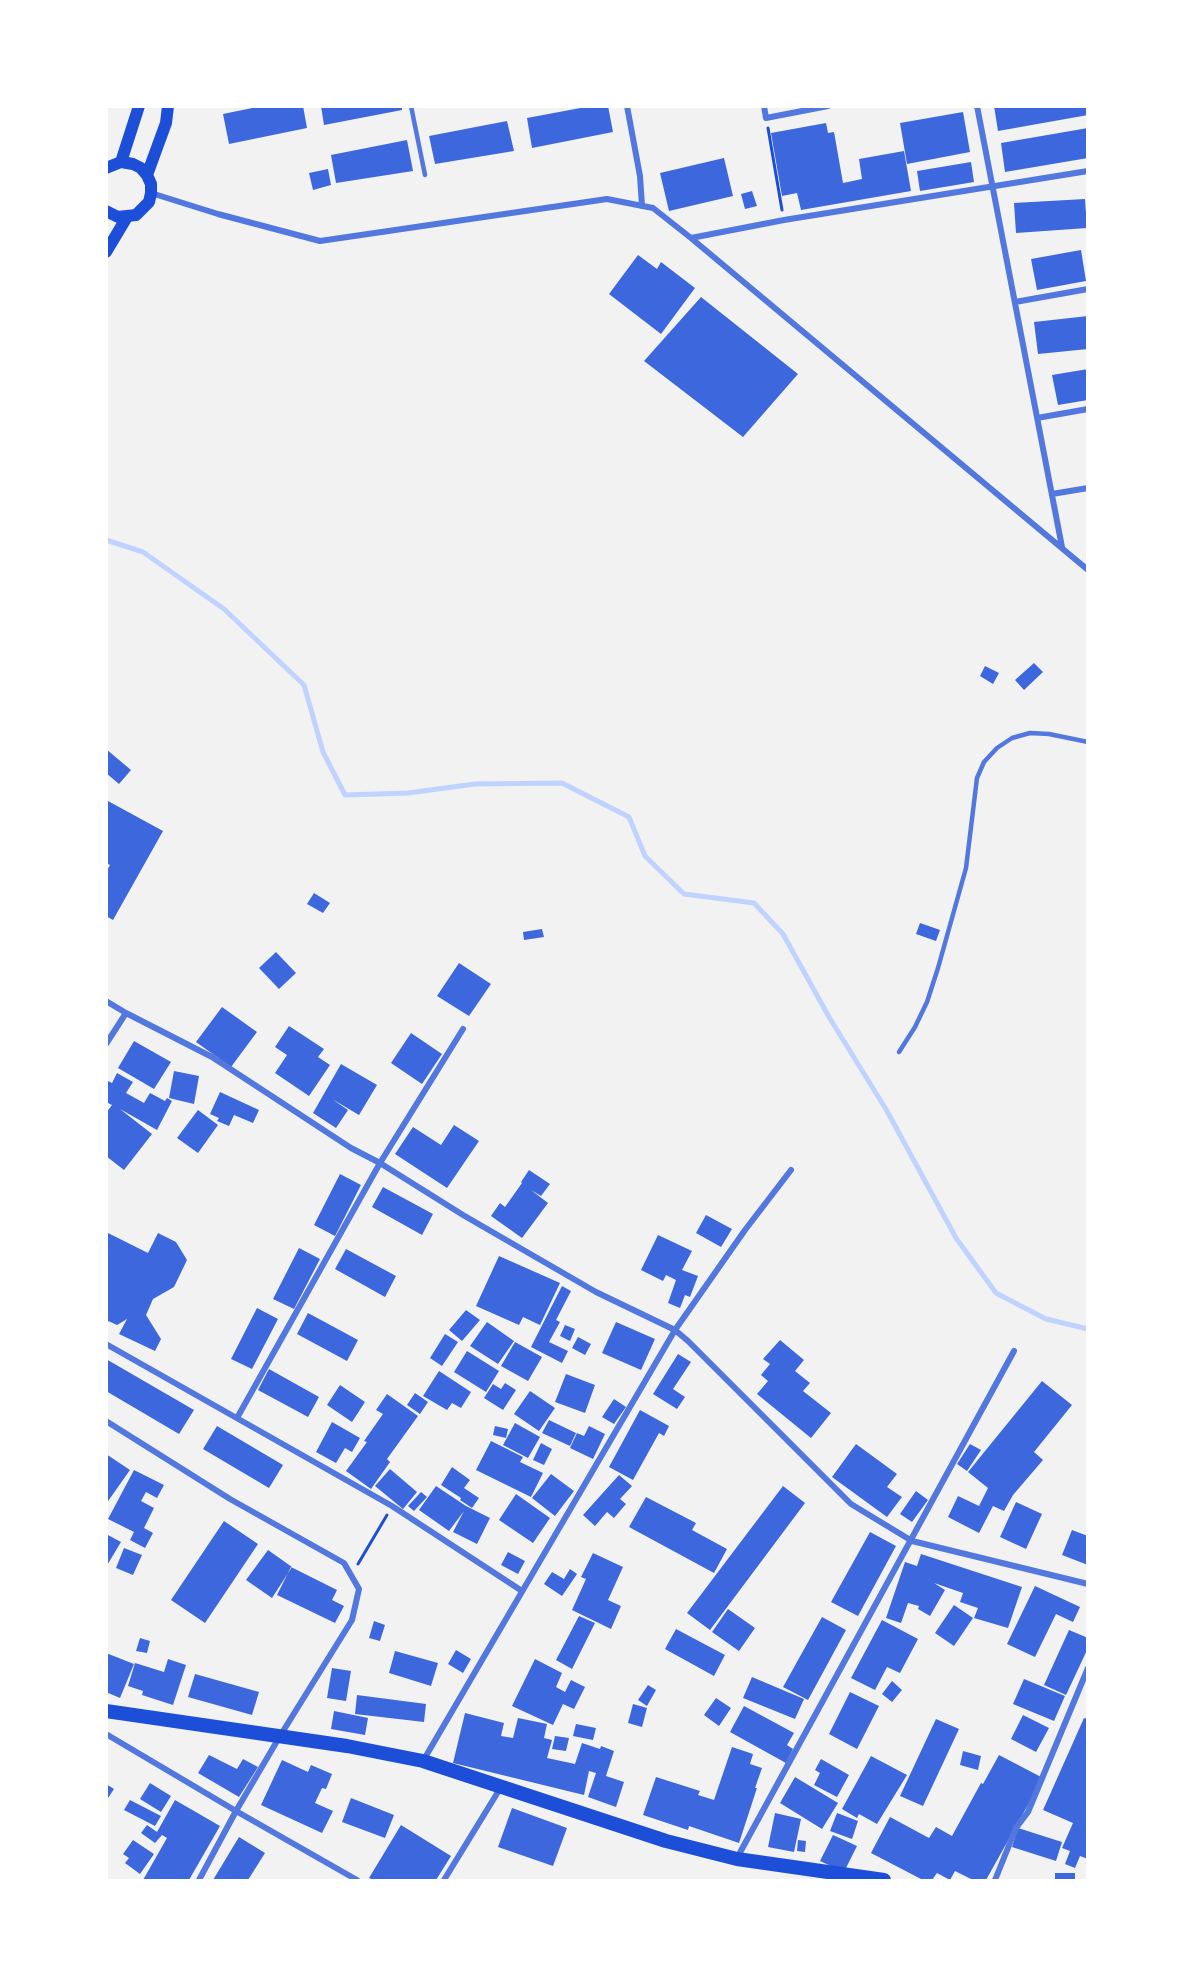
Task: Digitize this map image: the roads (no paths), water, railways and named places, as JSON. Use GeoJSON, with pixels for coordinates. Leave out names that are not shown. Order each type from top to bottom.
{"type":"FeatureCollection","features":[{"type":"Feature","properties":{"kind":"main road"},"geometry":{"type":"LineString","coordinates":[[147,175],[166,123],[168,106]]}},
{"type":"Feature","properties":{"kind":"main road"},"geometry":{"type":"LineString","coordinates":[[121,162],[137,108]]}},
{"type":"Feature","properties":{"kind":"main road"},"geometry":{"type":"LineString","coordinates":[[106,168],[121,162],[133,164],[141,168],[151,184],[149,202],[136,215],[118,217],[106,211]]}},
{"type":"Feature","properties":{"kind":"main road"},"geometry":{"type":"LineString","coordinates":[[106,252],[127,217]]}},
{"type":"Feature","properties":{"kind":"main road"},"geometry":{"type":"LineString","coordinates":[[106,1711],[347,1746],[423,1761],[666,1841],[737,1859],[884,1881]]}},
{"type":"Feature","properties":{"kind":"street"},"geometry":{"type":"LineString","coordinates":[[627,106],[640,176],[642,206]]}},
{"type":"Feature","properties":{"kind":"street"},"geometry":{"type":"LineString","coordinates":[[764,106],[766,118],[828,106]]}},
{"type":"Feature","properties":{"kind":"street"},"geometry":{"type":"LineString","coordinates":[[977,106],[1062,547]]}},
{"type":"Feature","properties":{"kind":"street"},"geometry":{"type":"LineString","coordinates":[[691,238],[784,220],[1088,171]]}},
{"type":"Feature","properties":{"kind":"street"},"geometry":{"type":"LineString","coordinates":[[151,193],[218,214],[320,241],[607,199],[652,208],[691,238],[1088,570]]}},
{"type":"Feature","properties":{"kind":"street"},"geometry":{"type":"LineString","coordinates":[[1015,302],[1088,289]]}},
{"type":"Feature","properties":{"kind":"street"},"geometry":{"type":"LineString","coordinates":[[1037,418],[1088,409]]}},
{"type":"Feature","properties":{"kind":"street"},"geometry":{"type":"LineString","coordinates":[[1052,494],[1088,488]]}},
{"type":"Feature","properties":{"kind":"street"},"geometry":{"type":"LineString","coordinates":[[106,1001],[212,1057],[351,1148],[596,1292],[675,1330],[704,1356],[851,1504],[912,1541],[1088,1584]]}},
{"type":"Feature","properties":{"kind":"street"},"geometry":{"type":"LineString","coordinates":[[106,1044],[126,1013]]}},
{"type":"Feature","properties":{"kind":"street"},"geometry":{"type":"LineString","coordinates":[[237,1418],[380,1163],[463,1029]]}},
{"type":"Feature","properties":{"kind":"street"},"geometry":{"type":"LineString","coordinates":[[423,1761],[675,1330],[745,1230],[791,1170]]}},
{"type":"Feature","properties":{"kind":"street"},"geometry":{"type":"LineString","coordinates":[[106,1344],[392,1506],[522,1591],[423,1761]]}},
{"type":"Feature","properties":{"kind":"street"},"geometry":{"type":"LineString","coordinates":[[737,1859],[1014,1351]]}},
{"type":"Feature","properties":{"kind":"street"},"geometry":{"type":"LineString","coordinates":[[106,1421],[230,1499],[344,1563],[359,1589],[352,1620],[236,1811],[199,1881]]}},
{"type":"Feature","properties":{"kind":"street"},"geometry":{"type":"LineString","coordinates":[[995,1881],[1016,1828],[1028,1812],[1088,1668]]}},
{"type":"Feature","properties":{"kind":"street"},"geometry":{"type":"LineString","coordinates":[[106,1734],[357,1881]]}},
{"type":"Feature","properties":{"kind":"street"},"geometry":{"type":"LineString","coordinates":[[444,1881],[501,1787]]}},
{"type":"Feature","properties":{"kind":"lane"},"geometry":{"type":"LineString","coordinates":[[411,106],[425,175]]}},
{"type":"Feature","properties":{"kind":"lane"},"geometry":{"type":"LineString","coordinates":[[899,1052],[927,1002],[938,968],[966,868],[977,778],[984,762],[997,748],[1012,738],[1030,733],[1049,734],[1088,742]]}},
{"type":"Feature","properties":{"kind":"waterway"},"geometry":{"type":"LineString","coordinates":[[106,540],[143,552],[224,609],[304,685],[323,752],[345,795],[408,793],[475,784],[562,783],[629,817],[645,856],[684,894],[754,903],[783,934],[829,1017],[887,1111],[956,1238],[996,1293],[1046,1319],[1088,1329]]}}]}
